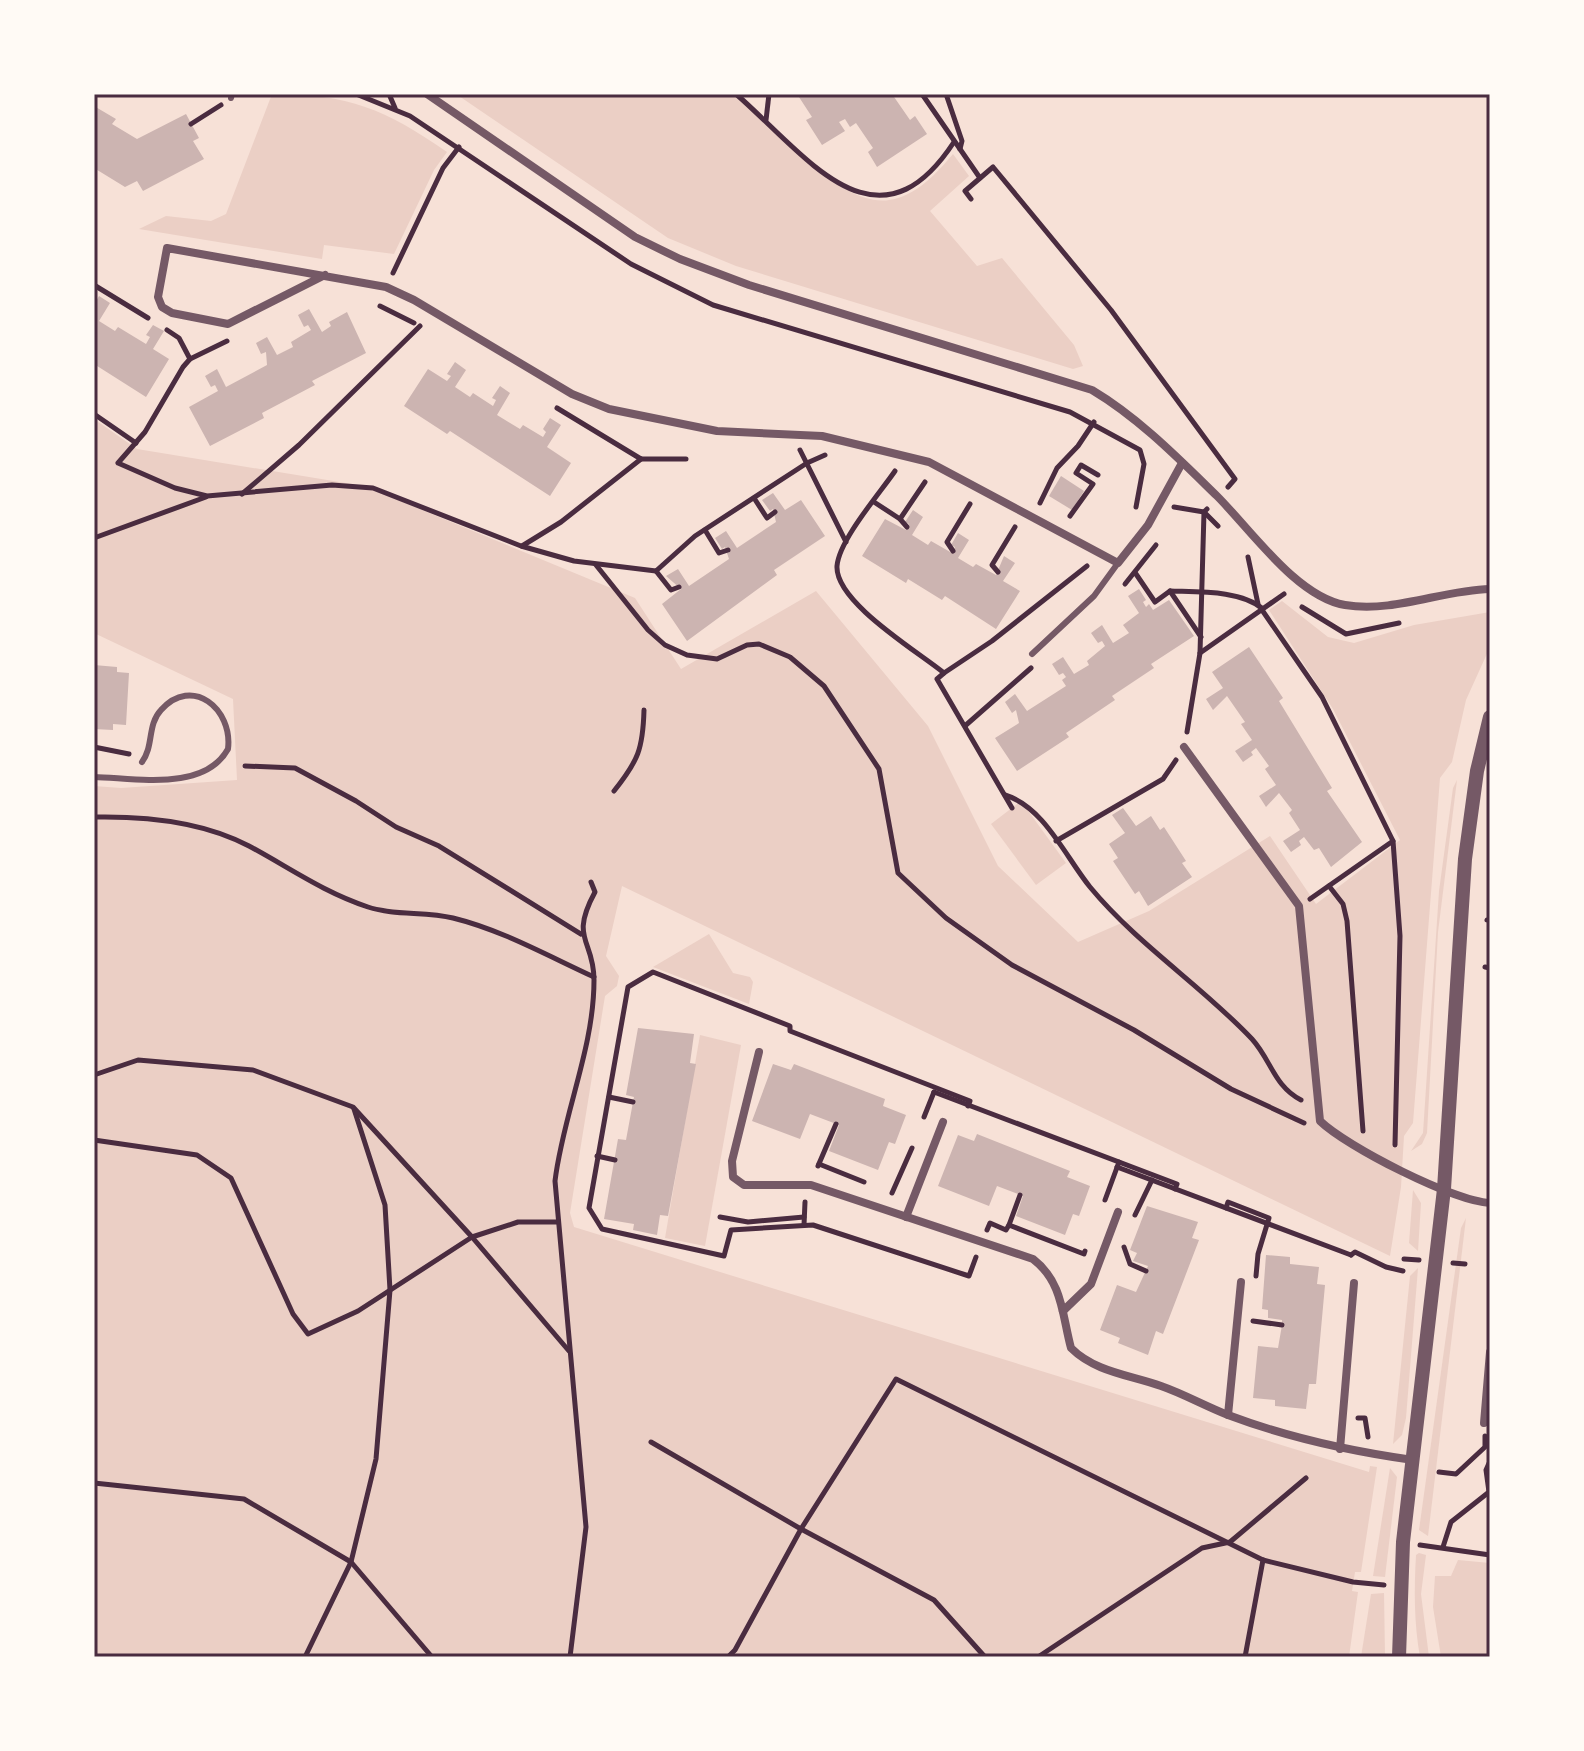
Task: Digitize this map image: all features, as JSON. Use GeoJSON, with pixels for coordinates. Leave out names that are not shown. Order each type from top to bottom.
{"type":"FeatureCollection","features":[{"type":"Feature","properties":{"kind":"street"},"geometry":{"type":"LineString","coordinates":[[427,94],[622,228],[661,251],[749,285],[1092,390],[1120,408],[1182,463],[1293,576],[1326,600],[1370,606],[1490,589]]}},
{"type":"Feature","properties":{"kind":"street"},"geometry":{"type":"LineString","coordinates":[[325,275],[228,324],[172,313],[162,307],[158,297],[167,248],[325,275],[386,287],[414,300],[572,394],[609,409],[717,431],[822,436],[907,454],[929,462],[1118,563],[1148,525],[1182,463]]}},
{"type":"Feature","properties":{"kind":"street"},"geometry":{"type":"LineString","coordinates":[[1402,1654],[1400,1586],[1444,1189],[1465,859],[1477,771],[1490,717]]}},
{"type":"Feature","properties":{"kind":"street"},"geometry":{"type":"LineString","coordinates":[[1184,747],[1299,906],[1320,1121],[1335,1135],[1444,1189],[1473,1202],[1490,1203]]}},
{"type":"Feature","properties":{"kind":"street"},"geometry":{"type":"LineString","coordinates":[[759,1052],[732,1161],[733,1177],[744,1185],[811,1185],[1033,1259],[1047,1270],[1058,1291],[1071,1348],[1081,1358],[1228,1415],[1340,1449],[1413,1460]]}},
{"type":"Feature","properties":{"kind":"street"},"geometry":{"type":"LineString","coordinates":[[906,1217],[943,1122]]}},
{"type":"Feature","properties":{"kind":"street"},"geometry":{"type":"LineString","coordinates":[[1063,1311],[1091,1284],[1118,1212]]}},
{"type":"Feature","properties":{"kind":"street"},"geometry":{"type":"LineString","coordinates":[[1228,1415],[1241,1282]]}},
{"type":"Feature","properties":{"kind":"street"},"geometry":{"type":"LineString","coordinates":[[1340,1449],[1354,1283]]}},
{"type":"Feature","properties":{"kind":"street"},"geometry":{"type":"LineString","coordinates":[[1484,1423],[1490,1352]]}},
{"type":"Feature","properties":{"kind":"lane"},"geometry":{"type":"LineString","coordinates":[[1032,654],[1099,589],[1118,563]]}},
{"type":"Feature","properties":{"kind":"lane"},"geometry":{"type":"LineString","coordinates":[[94,777],[184,777],[210,771],[228,749],[227,722],[211,702],[198,697],[173,700],[154,718],[144,759]]}},
{"type":"Feature","properties":{"kind":"path"},"geometry":{"type":"LineString","coordinates":[[389,94],[395,109]]}},
{"type":"Feature","properties":{"kind":"path"},"geometry":{"type":"LineString","coordinates":[[736,94],[831,177],[850,191],[867,196],[907,192],[937,167],[954,142]]}},
{"type":"Feature","properties":{"kind":"path"},"geometry":{"type":"LineString","coordinates":[[766,120],[769,94]]}},
{"type":"Feature","properties":{"kind":"path"},"geometry":{"type":"LineString","coordinates":[[922,94],[980,178]]}},
{"type":"Feature","properties":{"kind":"path"},"geometry":{"type":"LineString","coordinates":[[946,94],[962,141],[960,150]]}},
{"type":"Feature","properties":{"kind":"path"},"geometry":{"type":"LineString","coordinates":[[191,124],[232,96]]}},
{"type":"Feature","properties":{"kind":"path"},"geometry":{"type":"LineString","coordinates":[[394,271],[443,168],[459,147]]}},
{"type":"Feature","properties":{"kind":"path"},"geometry":{"type":"LineString","coordinates":[[971,199],[965,191],[993,167],[1111,310],[1235,479]]}},
{"type":"Feature","properties":{"kind":"path"},"geometry":{"type":"LineString","coordinates":[[370,301],[433,334]]}},
{"type":"Feature","properties":{"kind":"path"},"geometry":{"type":"LineString","coordinates":[[241,495],[299,445],[420,326]]}},
{"type":"Feature","properties":{"kind":"path"},"geometry":{"type":"LineString","coordinates":[[230,339],[190,359],[136,443],[118,463],[175,488],[207,496],[332,485],[373,488],[521,546],[595,564],[656,571],[671,590],[679,587]]}},
{"type":"Feature","properties":{"kind":"path"},"geometry":{"type":"LineString","coordinates":[[550,404],[641,459],[686,459]]}},
{"type":"Feature","properties":{"kind":"path"},"geometry":{"type":"LineString","coordinates":[[94,414],[136,443]]}},
{"type":"Feature","properties":{"kind":"path"},"geometry":{"type":"LineString","coordinates":[[1004,521],[1025,532],[1057,468],[1078,446],[1094,422]]}},
{"type":"Feature","properties":{"kind":"path"},"geometry":{"type":"LineString","coordinates":[[800,450],[846,543]]}},
{"type":"Feature","properties":{"kind":"path"},"geometry":{"type":"LineString","coordinates":[[656,571],[705,530],[807,463],[821,455],[834,454]]}},
{"type":"Feature","properties":{"kind":"path"},"geometry":{"type":"LineString","coordinates":[[521,546],[561,522],[641,459]]}},
{"type":"Feature","properties":{"kind":"path"},"geometry":{"type":"LineString","coordinates":[[1062,511],[1072,517],[1093,484],[1076,473],[1081,465],[1098,475]]}},
{"type":"Feature","properties":{"kind":"path"},"geometry":{"type":"LineString","coordinates":[[880,467],[938,488]]}},
{"type":"Feature","properties":{"kind":"path"},"geometry":{"type":"LineString","coordinates":[[895,471],[846,543],[837,564],[839,583],[875,621],[944,673]]}},
{"type":"Feature","properties":{"kind":"path"},"geometry":{"type":"LineString","coordinates":[[900,519],[925,482]]}},
{"type":"Feature","properties":{"kind":"path"},"geometry":{"type":"LineString","coordinates":[[1134,513],[1142,491]]}},
{"type":"Feature","properties":{"kind":"path"},"geometry":{"type":"LineString","coordinates":[[94,538],[207,496]]}},
{"type":"Feature","properties":{"kind":"path"},"geometry":{"type":"LineString","coordinates":[[754,498],[767,518],[775,512]]}},
{"type":"Feature","properties":{"kind":"path"},"geometry":{"type":"LineString","coordinates":[[960,499],[982,510]]}},
{"type":"Feature","properties":{"kind":"path"},"geometry":{"type":"LineString","coordinates":[[1041,500],[1051,506]]}},
{"type":"Feature","properties":{"kind":"path"},"geometry":{"type":"LineString","coordinates":[[874,502],[907,527]]}},
{"type":"Feature","properties":{"kind":"path"},"geometry":{"type":"LineString","coordinates":[[953,551],[947,542],[970,504]]}},
{"type":"Feature","properties":{"kind":"path"},"geometry":{"type":"LineString","coordinates":[[1056,841],[1163,779],[1184,747],[1200,653],[1204,512],[1177,509]]}},
{"type":"Feature","properties":{"kind":"path"},"geometry":{"type":"LineString","coordinates":[[998,572],[992,565],[1015,527]]}},
{"type":"Feature","properties":{"kind":"path"},"geometry":{"type":"LineString","coordinates":[[705,530],[719,553],[728,550]]}},
{"type":"Feature","properties":{"kind":"path"},"geometry":{"type":"LineString","coordinates":[[1012,808],[937,679],[992,641],[1102,553]]}},
{"type":"Feature","properties":{"kind":"path"},"geometry":{"type":"LineString","coordinates":[[1248,557],[1261,608],[1322,697],[1393,841],[1400,950],[1395,1145]]}},
{"type":"Feature","properties":{"kind":"path"},"geometry":{"type":"LineString","coordinates":[[1077,558],[1099,589]]}},
{"type":"Feature","properties":{"kind":"path"},"geometry":{"type":"LineString","coordinates":[[595,564],[626,605],[665,645],[687,655],[717,659],[747,645],[759,644],[790,657],[824,686],[879,769],[898,873],[946,918],[1012,965],[1134,1030],[1231,1089],[1304,1123],[1320,1121]]}},
{"type":"Feature","properties":{"kind":"path"},"geometry":{"type":"LineString","coordinates":[[1136,574],[1155,602],[1170,591],[1202,592],[1261,608]]}},
{"type":"Feature","properties":{"kind":"path"},"geometry":{"type":"LineString","coordinates":[[1170,591],[1201,637]]}},
{"type":"Feature","properties":{"kind":"path"},"geometry":{"type":"LineString","coordinates":[[1200,653],[1284,594]]}},
{"type":"Feature","properties":{"kind":"path"},"geometry":{"type":"LineString","coordinates":[[614,791],[636,763],[643,741],[644,710]]}},
{"type":"Feature","properties":{"kind":"path"},"geometry":{"type":"LineString","coordinates":[[94,747],[144,759]]}},
{"type":"Feature","properties":{"kind":"path"},"geometry":{"type":"LineString","coordinates":[[245,766],[295,768],[396,827],[439,846],[582,934]]}},
{"type":"Feature","properties":{"kind":"path"},"geometry":{"type":"LineString","coordinates":[[1005,795],[1024,802],[1091,889],[1143,942],[1254,1041],[1278,1083],[1320,1110]]}},
{"type":"Feature","properties":{"kind":"path"},"geometry":{"type":"LineString","coordinates":[[94,817],[135,816],[194,826],[247,845],[307,883],[371,909],[452,918],[517,941],[595,978]]}},
{"type":"Feature","properties":{"kind":"path"},"geometry":{"type":"LineString","coordinates":[[1299,906],[1393,841]]}},
{"type":"Feature","properties":{"kind":"path"},"geometry":{"type":"LineString","coordinates":[[570,1657],[586,1527],[557,1222],[559,1152],[575,1104],[595,978],[582,934],[582,915],[595,892],[591,882]]}},
{"type":"Feature","properties":{"kind":"path"},"geometry":{"type":"LineString","coordinates":[[1329,886],[1343,904],[1347,921],[1363,1131],[1374,1136]]}},
{"type":"Feature","properties":{"kind":"path"},"geometry":{"type":"LineString","coordinates":[[1020,1195],[1006,1230],[990,1223],[969,1276],[813,1225],[731,1230],[724,1256],[602,1229],[589,1208],[628,987],[653,972],[935,1090],[970,1101],[968,1106],[1152,1180],[1266,1224],[1403,1271]]}},
{"type":"Feature","properties":{"kind":"path"},"geometry":{"type":"LineString","coordinates":[[94,1075],[138,1060],[253,1070],[353,1107],[472,1237],[569,1352]]}},
{"type":"Feature","properties":{"kind":"path"},"geometry":{"type":"LineString","coordinates":[[922,1121],[935,1090]]}},
{"type":"Feature","properties":{"kind":"path"},"geometry":{"type":"LineString","coordinates":[[609,1097],[633,1102]]}},
{"type":"Feature","properties":{"kind":"path"},"geometry":{"type":"LineString","coordinates":[[305,1657],[351,1562],[376,1459],[390,1290],[385,1205],[353,1107]]}},
{"type":"Feature","properties":{"kind":"path"},"geometry":{"type":"LineString","coordinates":[[836,1124],[819,1164],[893,1194],[916,1136]]}},
{"type":"Feature","properties":{"kind":"path"},"geometry":{"type":"LineString","coordinates":[[94,1140],[197,1155],[231,1178],[293,1314],[308,1334],[358,1311],[472,1237],[518,1222],[557,1222]]}},
{"type":"Feature","properties":{"kind":"path"},"geometry":{"type":"LineString","coordinates":[[1385,1140],[1404,1149]]}},
{"type":"Feature","properties":{"kind":"path"},"geometry":{"type":"LineString","coordinates":[[597,1156],[615,1160]]}},
{"type":"Feature","properties":{"kind":"path"},"geometry":{"type":"LineString","coordinates":[[1118,1165],[1177,1184],[1175,1189]]}},
{"type":"Feature","properties":{"kind":"path"},"geometry":{"type":"LineString","coordinates":[[1101,1211],[1118,1165]]}},
{"type":"Feature","properties":{"kind":"path"},"geometry":{"type":"LineString","coordinates":[[1135,1217],[1152,1180]]}},
{"type":"Feature","properties":{"kind":"path"},"geometry":{"type":"LineString","coordinates":[[720,1217],[748,1222],[804,1217]]}},
{"type":"Feature","properties":{"kind":"path"},"geometry":{"type":"LineString","coordinates":[[1009,1225],[1084,1254],[1090,1240]]}},
{"type":"Feature","properties":{"kind":"path"},"geometry":{"type":"LineString","coordinates":[[1129,1231],[1124,1246],[1130,1264],[1146,1271]]}},
{"type":"Feature","properties":{"kind":"path"},"geometry":{"type":"LineString","coordinates":[[728,1657],[801,1529],[896,1379],[1263,1560],[1353,1582],[1400,1586]]}},
{"type":"Feature","properties":{"kind":"path"},"geometry":{"type":"LineString","coordinates":[[1342,1419],[1365,1418],[1369,1441],[1378,1442]]}},
{"type":"Feature","properties":{"kind":"path"},"geometry":{"type":"LineString","coordinates":[[1439,1472],[1456,1474],[1485,1447],[1484,1423]]}},
{"type":"Feature","properties":{"kind":"path"},"geometry":{"type":"LineString","coordinates":[[651,1442],[801,1529],[934,1600],[985,1657]]}},
{"type":"Feature","properties":{"kind":"path"},"geometry":{"type":"LineString","coordinates":[[1443,1547],[1451,1522],[1489,1492],[1486,1470],[1490,1461]]}},
{"type":"Feature","properties":{"kind":"path"},"geometry":{"type":"LineString","coordinates":[[1038,1657],[1202,1548],[1230,1542],[1306,1478]]}},
{"type":"Feature","properties":{"kind":"path"},"geometry":{"type":"LineString","coordinates":[[94,1483],[244,1499],[351,1562],[432,1657]]}},
{"type":"Feature","properties":{"kind":"path"},"geometry":{"type":"LineString","coordinates":[[1432,1546],[1490,1555]]}},
{"type":"Feature","properties":{"kind":"path"},"geometry":{"type":"LineString","coordinates":[[1245,1657],[1263,1560]]}},
{"type":"Feature","properties":{"kind":"shaded area"},"geometry":{"type":"Polygon","coordinates":[[[272,94],[323,97],[365,107],[404,125],[447,152],[434,170],[394,254],[324,245],[322,259],[139,229],[166,216],[211,221],[226,214],[272,94]]]}},
{"type":"Feature","properties":{"kind":"shaded area"},"geometry":{"type":"Polygon","coordinates":[[[456,94],[734,94],[825,175],[863,197],[880,200],[897,198],[915,190],[953,154],[969,176],[930,211],[977,266],[1002,258],[1074,345],[1083,366],[1073,369],[736,266],[668,238],[456,94]]]}},
{"type":"Feature","properties":{"kind":"shaded area"},"geometry":{"type":"Polygon","coordinates":[[[94,419],[137,449],[364,486],[635,598],[681,669],[816,591],[928,726],[998,866],[1078,942],[1149,911],[1270,836],[1316,904],[1400,840],[1333,709],[1269,610],[1282,601],[1328,637],[1354,643],[1414,625],[1490,612],[1490,647],[1466,700],[1452,762],[1440,778],[1413,1123],[1404,1136],[1401,1187],[1390,1256],[622,886],[606,956],[619,976],[617,986],[605,996],[570,1213],[574,1227],[1369,1472],[1370,1466],[1377,1467],[1361,1572],[1355,1572],[1352,1591],[1358,1592],[1349,1657],[94,1657],[94,786],[121,788],[237,780],[233,699],[94,633],[94,419]]]}},
{"type":"Feature","properties":{"kind":"shaded area"},"geometry":{"type":"Polygon","coordinates":[[[1457,780],[1438,932],[1427,1133],[1422,1144],[1411,1151],[1423,1133],[1439,891],[1453,788],[1457,780]]]}},
{"type":"Feature","properties":{"kind":"shaded area"},"geometry":{"type":"Polygon","coordinates":[[[1021,801],[1066,863],[1036,885],[991,824],[1021,801]]]}},
{"type":"Feature","properties":{"kind":"shaded area"},"geometry":{"type":"Polygon","coordinates":[[[709,934],[733,973],[750,977],[753,982],[749,1004],[653,967],[709,934]]]}},
{"type":"Feature","properties":{"kind":"shaded area"},"geometry":{"type":"Polygon","coordinates":[[[700,1035],[741,1045],[705,1246],[665,1238],[700,1035]]]}},
{"type":"Feature","properties":{"kind":"shaded area"},"geometry":{"type":"Polygon","coordinates":[[[1413,1190],[1421,1203],[1418,1251],[1409,1243],[1413,1190]]]}},
{"type":"Feature","properties":{"kind":"shaded area"},"geometry":{"type":"Polygon","coordinates":[[[1466,1218],[1428,1536],[1419,1530],[1461,1228],[1466,1218]]]}},
{"type":"Feature","properties":{"kind":"shaded area"},"geometry":{"type":"Polygon","coordinates":[[[1418,1268],[1406,1418],[1402,1435],[1393,1444],[1410,1276],[1418,1268]]]}},
{"type":"Feature","properties":{"kind":"shaded area"},"geometry":{"type":"Polygon","coordinates":[[[1390,1468],[1397,1477],[1385,1577],[1373,1576],[1390,1468]]]}},
{"type":"Feature","properties":{"kind":"shaded area"},"geometry":{"type":"Polygon","coordinates":[[[1416,1555],[1426,1555],[1421,1594],[1429,1657],[1420,1657],[1417,1632],[1415,1581],[1416,1555]]]}},
{"type":"Feature","properties":{"kind":"shaded area"},"geometry":{"type":"Polygon","coordinates":[[[1458,1560],[1490,1563],[1490,1657],[1441,1657],[1433,1607],[1435,1576],[1451,1576],[1458,1560]]]}},
{"type":"Feature","properties":{"kind":"shaded area"},"geometry":{"type":"Polygon","coordinates":[[[1384,1593],[1385,1657],[1361,1657],[1371,1594],[1384,1593]]]}},
{"type":"Feature","properties":{"kind":"building"},"geometry":{"type":"Polygon","coordinates":[[[797,94],[892,94],[910,120],[915,116],[927,134],[877,167],[868,152],[873,148],[856,123],[850,127],[845,119],[839,122],[845,131],[822,145],[806,120],[812,117],[797,94]]]}},
{"type":"Feature","properties":{"kind":"building"},"geometry":{"type":"Polygon","coordinates":[[[94,106],[116,119],[112,124],[137,139],[186,114],[199,138],[193,141],[204,159],[143,191],[137,181],[125,187],[94,168],[94,106]]]}},
{"type":"Feature","properties":{"kind":"building"},"geometry":{"type":"Polygon","coordinates":[[[99,296],[110,303],[99,321],[115,331],[118,327],[146,344],[150,337],[146,335],[153,325],[164,331],[153,349],[169,359],[146,397],[94,364],[94,305],[99,296]]]}},
{"type":"Feature","properties":{"kind":"building"},"geometry":{"type":"Polygon","coordinates":[[[309,309],[322,332],[331,326],[329,322],[347,312],[366,353],[312,381],[315,385],[262,413],[264,418],[210,446],[189,407],[218,391],[215,385],[211,387],[205,376],[217,369],[226,387],[267,365],[266,352],[261,354],[256,343],[267,337],[277,355],[293,347],[291,342],[311,330],[308,325],[304,327],[298,315],[309,309]]]}},
{"type":"Feature","properties":{"kind":"building"},"geometry":{"type":"Polygon","coordinates":[[[455,362],[466,370],[455,387],[470,397],[473,393],[493,406],[496,400],[492,398],[500,386],[510,393],[497,415],[520,429],[523,425],[543,437],[546,432],[543,429],[550,418],[561,425],[547,447],[571,463],[550,496],[450,431],[447,434],[404,406],[428,369],[447,381],[451,376],[447,374],[455,362]]]}},
{"type":"Feature","properties":{"kind":"building"},"geometry":{"type":"Polygon","coordinates":[[[1061,476],[1084,491],[1072,510],[1049,496],[1061,476]]]}},
{"type":"Feature","properties":{"kind":"building"},"geometry":{"type":"Polygon","coordinates":[[[773,493],[785,510],[801,500],[825,536],[774,570],[777,575],[687,641],[662,604],[681,589],[666,576],[678,569],[689,586],[729,559],[725,547],[722,549],[715,538],[726,531],[737,548],[776,522],[773,509],[770,511],[762,500],[773,493]]]}},
{"type":"Feature","properties":{"kind":"building"},"geometry":{"type":"Polygon","coordinates":[[[913,510],[923,517],[912,535],[928,545],[931,541],[952,553],[955,547],[951,545],[958,533],[969,540],[958,558],[973,567],[976,564],[996,575],[1004,556],[1015,563],[1003,581],[1020,591],[996,629],[945,596],[942,600],[908,579],[906,583],[862,556],[885,519],[906,530],[909,524],[905,522],[913,510]]]}},
{"type":"Feature","properties":{"kind":"building"},"geometry":{"type":"Polygon","coordinates":[[[1139,589],[1146,600],[1143,602],[1146,607],[1149,604],[1153,610],[1169,600],[1194,636],[1151,664],[1154,668],[1112,696],[1115,700],[1066,733],[1069,737],[1017,771],[995,738],[1019,723],[1016,710],[1012,713],[1005,702],[1015,694],[1027,711],[1066,686],[1062,680],[1066,677],[1063,673],[1059,675],[1052,664],[1063,657],[1074,674],[1089,665],[1087,661],[1105,646],[1102,641],[1098,643],[1091,633],[1102,625],[1113,643],[1129,633],[1123,625],[1139,613],[1128,596],[1139,589]]]}},
{"type":"Feature","properties":{"kind":"building"},"geometry":{"type":"Polygon","coordinates":[[[1249,647],[1283,698],[1279,701],[1332,788],[1327,791],[1362,842],[1331,867],[1319,848],[1314,850],[1304,837],[1299,841],[1301,845],[1291,852],[1283,841],[1300,830],[1289,813],[1292,810],[1279,793],[1266,807],[1259,796],[1276,785],[1265,769],[1269,766],[1256,748],[1251,752],[1253,755],[1243,762],[1235,751],[1252,740],[1241,724],[1245,722],[1227,696],[1213,710],[1206,699],[1223,688],[1212,672],[1249,647]]]}},
{"type":"Feature","properties":{"kind":"building"},"geometry":{"type":"Polygon","coordinates":[[[94,665],[117,667],[117,672],[129,673],[126,725],[113,724],[113,730],[94,729],[94,665]]]}},
{"type":"Feature","properties":{"kind":"building"},"geometry":{"type":"Polygon","coordinates":[[[1123,808],[1136,826],[1151,816],[1160,830],[1164,827],[1186,861],[1182,863],[1192,877],[1148,906],[1139,891],[1135,894],[1113,861],[1118,858],[1109,844],[1125,833],[1112,815],[1123,808]]]}},
{"type":"Feature","properties":{"kind":"building"},"geometry":{"type":"Polygon","coordinates":[[[638,1028],[694,1034],[690,1063],[696,1064],[668,1216],[660,1215],[657,1235],[633,1230],[634,1224],[604,1219],[618,1139],[626,1140],[634,1097],[626,1095],[638,1028]]]}},
{"type":"Feature","properties":{"kind":"building"},"geometry":{"type":"Polygon","coordinates":[[[773,1064],[791,1070],[794,1064],[885,1099],[883,1106],[906,1115],[895,1144],[889,1142],[878,1170],[829,1151],[839,1125],[810,1114],[800,1139],[752,1121],[773,1064]]]}},
{"type":"Feature","properties":{"kind":"building"},"geometry":{"type":"Polygon","coordinates":[[[977,1134],[1070,1171],[1067,1177],[1090,1186],[1079,1216],[1073,1214],[1065,1235],[1016,1216],[1023,1196],[997,1186],[989,1206],[938,1186],[958,1135],[974,1141],[977,1134]]]}},
{"type":"Feature","properties":{"kind":"building"},"geometry":{"type":"Polygon","coordinates":[[[1147,1206],[1198,1222],[1192,1238],[1199,1240],[1163,1334],[1156,1331],[1148,1355],[1118,1343],[1120,1338],[1100,1330],[1117,1285],[1136,1292],[1148,1266],[1133,1261],[1137,1253],[1130,1250],[1147,1206]]]}},
{"type":"Feature","properties":{"kind":"building"},"geometry":{"type":"Polygon","coordinates":[[[1266,1255],[1290,1257],[1290,1264],[1319,1267],[1317,1284],[1325,1285],[1316,1384],[1309,1384],[1306,1409],[1275,1406],[1275,1400],[1253,1398],[1258,1346],[1278,1348],[1282,1325],[1282,1320],[1268,1318],[1268,1310],[1262,1309],[1266,1255]]]}}]}
